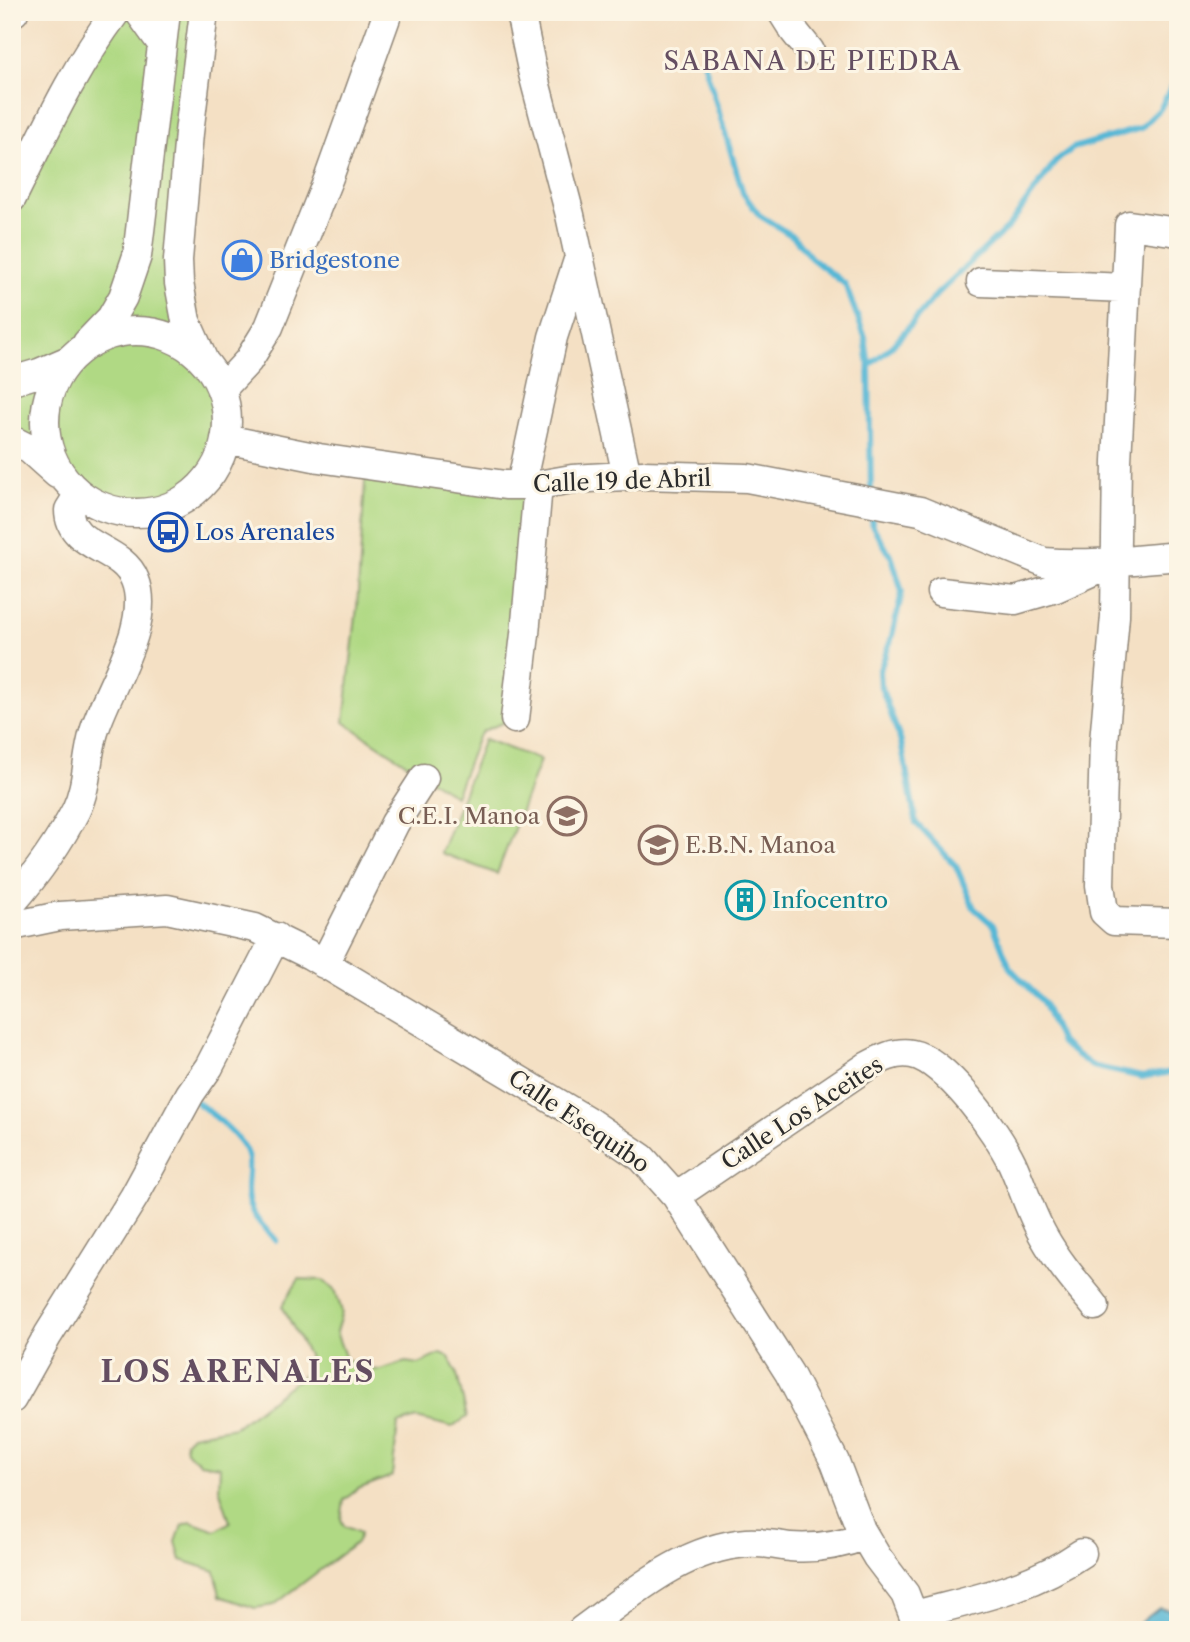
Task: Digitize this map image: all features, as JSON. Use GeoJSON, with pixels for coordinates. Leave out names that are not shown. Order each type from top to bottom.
{"type":"FeatureCollection","features":[{"type":"Feature","properties":{"kind":"street"},"geometry":{"type":"LineString","coordinates":[[12,198],[59,102],[116,12]]}},
{"type":"Feature","properties":{"kind":"street"},"geometry":{"type":"LineString","coordinates":[[139,12],[162,44]]}},
{"type":"Feature","properties":{"kind":"street"},"geometry":{"type":"LineString","coordinates":[[12,903],[56,842],[81,798],[94,729],[124,664],[138,605],[135,580],[124,562],[77,534],[72,526],[69,510],[73,488],[50,454],[44,421],[51,388],[75,354],[111,318],[123,297],[137,256],[166,12]]}},
{"type":"Feature","properties":{"kind":"street"},"geometry":{"type":"LineString","coordinates":[[12,440],[28,449],[73,488],[109,509],[126,512],[151,511],[175,504],[196,489],[213,470],[225,439],[227,422],[221,390],[186,321],[178,260],[185,172],[204,12]]}},
{"type":"Feature","properties":{"kind":"street"},"geometry":{"type":"LineString","coordinates":[[221,390],[248,361],[269,327],[329,177],[388,12]]}},
{"type":"Feature","properties":{"kind":"street"},"geometry":{"type":"LineString","coordinates":[[520,12],[579,256],[627,476]]}},
{"type":"Feature","properties":{"kind":"street"},"geometry":{"type":"LineString","coordinates":[[782,12],[810,51]]}},
{"type":"Feature","properties":{"kind":"street"},"geometry":{"type":"LineString","coordinates":[[1178,232],[1129,225],[1117,461],[1115,617],[1103,754],[1100,885],[1102,905],[1109,918],[1114,921],[1178,923]]}},
{"type":"Feature","properties":{"kind":"street"},"geometry":{"type":"LineString","coordinates":[[515,719],[525,634],[530,485],[553,337],[579,256]]}},
{"type":"Feature","properties":{"kind":"street"},"geometry":{"type":"LineString","coordinates":[[981,282],[1126,288]]}},
{"type":"Feature","properties":{"kind":"street"},"geometry":{"type":"LineString","coordinates":[[12,381],[39,373],[112,334],[145,331],[177,341],[204,361]]}},
{"type":"Feature","properties":{"kind":"street","name":"Calle 19 de Abril"},"geometry":{"type":"LineString","coordinates":[[225,439],[319,458],[505,485],[627,476],[747,478],[920,511],[1044,562],[1116,562],[1178,556]]}},
{"type":"Feature","properties":{"kind":"street"},"geometry":{"type":"LineString","coordinates":[[941,592],[1015,600],[1056,588],[1116,562]]}},
{"type":"Feature","properties":{"kind":"street"},"geometry":{"type":"LineString","coordinates":[[324,964],[395,822],[424,778]]}},
{"type":"Feature","properties":{"kind":"street","name":"Calle Esequibo"},"geometry":{"type":"LineString","coordinates":[[12,926],[60,916],[167,909],[232,922],[276,937],[597,1127],[642,1158],[676,1196],[809,1409],[838,1468],[864,1536],[905,1594],[917,1622]]}},
{"type":"Feature","properties":{"kind":"street"},"geometry":{"type":"LineString","coordinates":[[12,1399],[48,1335],[134,1197],[190,1094],[209,1067],[276,937]]}},
{"type":"Feature","properties":{"kind":"street","name":"Calle Los Aceites"},"geometry":{"type":"LineString","coordinates":[[676,1196],[866,1067],[892,1055],[914,1054],[934,1065],[984,1117],[1011,1162],[1045,1239],[1095,1306]]}},
{"type":"Feature","properties":{"kind":"street"},"geometry":{"type":"LineString","coordinates":[[582,1630],[654,1576],[702,1553],[750,1543],[822,1547],[864,1536]]}},
{"type":"Feature","properties":{"kind":"street"},"geometry":{"type":"LineString","coordinates":[[917,1622],[1035,1581],[1082,1553]]}},
{"type":"Feature","properties":{"kind":"green space"},"geometry":{"type":"Polygon","coordinates":[[[116,12],[204,12],[180,224],[204,361],[214,374],[226,406],[225,439],[213,470],[190,495],[175,504],[143,513],[109,509],[94,503],[12,440],[12,198],[116,12]]]}},
{"type":"Feature","properties":{"kind":"green space"},"geometry":{"type":"Polygon","coordinates":[[[366,466],[537,485],[514,718],[483,731],[478,737],[455,796],[344,722],[357,607],[366,466]]]}},
{"type":"Feature","properties":{"kind":"green space"},"geometry":{"type":"Polygon","coordinates":[[[484,739],[540,760],[497,874],[441,853],[484,739]]]}},
{"type":"Feature","properties":{"kind":"green space"},"geometry":{"type":"Polygon","coordinates":[[[299,1279],[323,1280],[336,1292],[342,1312],[336,1332],[346,1359],[362,1369],[380,1370],[406,1362],[419,1364],[440,1354],[449,1357],[457,1374],[467,1417],[452,1427],[417,1418],[398,1424],[392,1476],[358,1489],[344,1500],[341,1519],[344,1526],[360,1533],[357,1542],[274,1605],[255,1608],[220,1596],[215,1571],[181,1560],[176,1542],[182,1525],[191,1522],[216,1531],[230,1522],[219,1488],[220,1466],[200,1463],[186,1451],[185,1442],[192,1435],[235,1427],[309,1371],[308,1355],[282,1306],[299,1279]]]}},
{"type":"Feature","properties":{"kind":"water"},"geometry":{"type":"Polygon","coordinates":[[[1159,1608],[1178,1612],[1178,1630],[1131,1630],[1159,1608]]]}},
{"type":"Feature","properties":{"kind":"waterway"},"geometry":{"type":"LineString","coordinates":[[704,62],[743,193],[759,215],[794,237],[811,258],[845,284],[865,337],[869,366],[871,493]]}},
{"type":"Feature","properties":{"kind":"waterway"},"geometry":{"type":"LineString","coordinates":[[869,366],[893,345],[937,294],[1009,226],[1056,161],[1073,148],[1141,128],[1160,109],[1178,75]]}},
{"type":"Feature","properties":{"kind":"waterway"},"geometry":{"type":"LineString","coordinates":[[872,511],[872,525],[892,558],[902,592],[891,640],[879,672],[880,684],[901,742],[916,823],[956,866],[974,908],[993,925],[1010,968],[1043,1002],[1061,1043],[1092,1066],[1142,1077],[1178,1071]]}},
{"type":"Feature","properties":{"kind":"waterway"},"geometry":{"type":"LineString","coordinates":[[195,1101],[227,1128],[243,1146],[248,1159],[247,1193],[250,1206],[276,1240]]}},
{"type":"Feature","properties":{"kind":"place","name":"Bridgestone"},"geometry":{"type":"Point","coordinates":[242,260]}},
{"type":"Feature","properties":{"kind":"place","name":"Los Arenales"},"geometry":{"type":"Point","coordinates":[168,532]}},
{"type":"Feature","properties":{"kind":"place","name":"C.E.I. Manoa"},"geometry":{"type":"Point","coordinates":[567,816]}},
{"type":"Feature","properties":{"kind":"place","name":"E.B.N. Manoa"},"geometry":{"type":"Point","coordinates":[658,845]}},
{"type":"Feature","properties":{"kind":"place","name":"Infocentro"},"geometry":{"type":"Point","coordinates":[745,900]}},
{"type":"Feature","properties":{"kind":"district","name":"SABANA DE PIEDRA"},"geometry":{"type":"Point","coordinates":[813,61]}},
{"type":"Feature","properties":{"kind":"district","name":"LOS ARENALES"},"geometry":{"type":"Point","coordinates":[238,1371]}}]}
